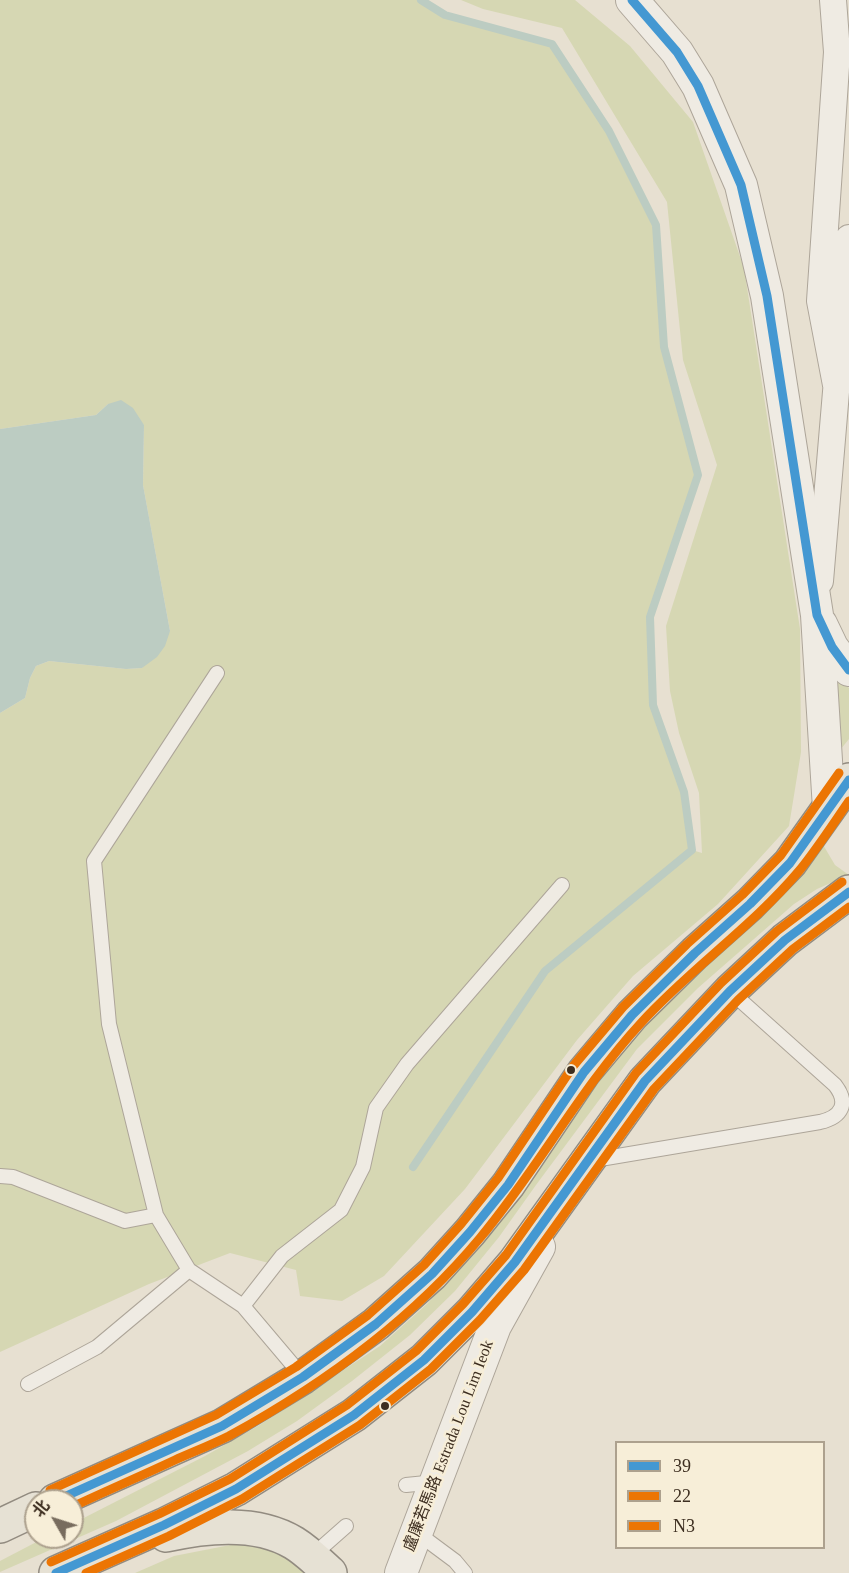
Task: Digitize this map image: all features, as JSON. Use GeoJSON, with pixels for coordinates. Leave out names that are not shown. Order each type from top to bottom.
{"type":"FeatureCollection","features":[{"type":"Feature","properties":{"kind":"main road"},"geometry":{"type":"LineString","coordinates":[[82,1489],[222,1426],[303,1377],[376,1324],[432,1274],[508,1185],[584,1072],[632,1015],[695,952],[750,904],[790,863],[849,780]]}},
{"type":"Feature","properties":{"kind":"main road"},"geometry":{"type":"LineString","coordinates":[[56,1573],[236,1489],[354,1415],[424,1360],[472,1312],[515,1262],[645,1081],[730,991],[784,940],[849,892]]}},
{"type":"Feature","properties":{"kind":"main road"},"geometry":{"type":"LineString","coordinates":[[0,1526],[24,1515]]}},
{"type":"Feature","properties":{"kind":"main road"},"geometry":{"type":"LineString","coordinates":[[117,1546],[182,1531],[225,1526],[262,1531],[292,1542],[321,1565]]}},
{"type":"Feature","properties":{"kind":"street"},"geometry":{"type":"LineString","coordinates":[[632,0],[677,52],[698,86],[741,185],[767,296],[817,615],[829,809]]}},
{"type":"Feature","properties":{"kind":"street"},"geometry":{"type":"LineString","coordinates":[[833,0],[837,52],[820,301],[842,385]]}},
{"type":"Feature","properties":{"kind":"street"},"geometry":{"type":"LineString","coordinates":[[849,238],[842,385],[817,615],[832,646],[849,670]]}},
{"type":"Feature","properties":{"kind":"street","name":"盧廉若馬路 Estrada Lou Lim Ieok"},"geometry":{"type":"LineString","coordinates":[[401,1573],[416,1532],[421,1483],[495,1326],[586,1162]]}},
{"type":"Feature","properties":{"kind":"lane"},"geometry":{"type":"LineString","coordinates":[[217,673],[94,861],[108,1024],[156,1215],[189,1270],[243,1306],[303,1377]]}},
{"type":"Feature","properties":{"kind":"lane"},"geometry":{"type":"LineString","coordinates":[[243,1306],[282,1256],[341,1210],[363,1167],[376,1108],[407,1064],[562,885]]}},
{"type":"Feature","properties":{"kind":"lane"},"geometry":{"type":"LineString","coordinates":[[586,1162],[820,1122],[835,1116],[840,1111],[844,1103],[843,1095],[835,1085],[730,991]]}},
{"type":"Feature","properties":{"kind":"lane"},"geometry":{"type":"LineString","coordinates":[[0,1176],[13,1177],[125,1221],[156,1215]]}},
{"type":"Feature","properties":{"kind":"lane"},"geometry":{"type":"LineString","coordinates":[[28,1384],[97,1347],[189,1270]]}},
{"type":"Feature","properties":{"kind":"lane"},"geometry":{"type":"LineString","coordinates":[[321,1565],[346,1526]]}},
{"type":"Feature","properties":{"kind":"lane"},"geometry":{"type":"LineString","coordinates":[[416,1532],[454,1561],[465,1573]]}},
{"type":"Feature","properties":{"kind":"green space"},"geometry":{"type":"Polygon","coordinates":[[[0,0],[421,0],[445,15],[552,44],[609,131],[652,217],[664,347],[698,475],[650,617],[653,704],[684,792],[692,850],[702,853],[699,793],[679,733],[670,691],[666,626],[717,465],[683,360],[667,202],[562,28],[483,9],[461,0],[575,0],[630,46],[693,122],[744,268],[800,629],[801,752],[789,826],[718,904],[633,976],[577,1040],[465,1189],[384,1276],[342,1301],[300,1296],[296,1270],[230,1253],[149,1284],[0,1352],[0,713],[25,698],[36,666],[49,661],[126,669],[142,668],[170,631],[143,485],[144,425],[108,404],[96,415],[0,429],[0,0]]]}},
{"type":"Feature","properties":{"kind":"green space"},"geometry":{"type":"Polygon","coordinates":[[[829,671],[849,688],[849,739],[836,755],[829,671]]]}},
{"type":"Feature","properties":{"kind":"green space"},"geometry":{"type":"Polygon","coordinates":[[[822,843],[835,865],[849,875],[817,889],[794,904],[698,988],[637,1049],[499,1237],[455,1291],[410,1335],[297,1421],[248,1451],[116,1521],[84,1535],[84,1518],[258,1426],[380,1346],[428,1303],[488,1233],[624,1046],[764,913],[822,843]]]}},
{"type":"Feature","properties":{"kind":"green space"},"geometry":{"type":"Polygon","coordinates":[[[256,1540],[299,1564],[308,1573],[135,1573],[174,1556],[256,1540]]]}},
{"type":"Feature","properties":{"kind":"green space"},"geometry":{"type":"Polygon","coordinates":[[[24,1548],[52,1549],[0,1572],[0,1561],[24,1548]]]}},
{"type":"Feature","properties":{"kind":"shaded area"},"geometry":{"type":"Polygon","coordinates":[[[121,400],[133,408],[144,425],[143,485],[170,631],[165,646],[157,657],[142,668],[126,669],[49,661],[36,666],[25,698],[0,713],[0,429],[96,415],[108,404],[121,400]]]}},
{"type":"Feature","properties":{"kind":"waterway"},"geometry":{"type":"LineString","coordinates":[[413,1167],[545,971],[692,850],[684,792],[653,705],[650,617],[698,475],[664,347],[656,225],[609,131],[552,44],[445,15],[421,0]]}},
{"type":"Feature","properties":{"kind":"transit line","name":"39"},"geometry":{"type":"LineString","coordinates":[[632,0],[677,52],[698,86],[741,185],[767,296],[817,615],[832,647],[849,670]]}},
{"type":"Feature","properties":{"kind":"transit line","name":"N3"},"geometry":{"type":"LineString","coordinates":[[52,1489],[216,1415],[296,1367],[368,1315],[424,1265],[498,1178],[574,1065],[623,1007],[781,855],[839,773]]}},
{"type":"Feature","properties":{"kind":"transit line","name":"39"},"geometry":{"type":"LineString","coordinates":[[82,1489],[222,1426],[303,1377],[376,1324],[432,1274],[508,1185],[584,1072],[632,1015],[695,953],[750,904],[790,863],[849,780]]}},
{"type":"Feature","properties":{"kind":"transit line","name":"22"},"geometry":{"type":"LineString","coordinates":[[84,1502],[222,1439],[264,1416],[364,1349],[425,1296],[454,1268],[501,1212],[619,1048],[660,1003],[781,891],[806,863],[849,801]]}},
{"type":"Feature","properties":{"kind":"transit line","name":"N3"},"geometry":{"type":"LineString","coordinates":[[51,1562],[159,1514],[230,1479],[347,1405],[416,1351],[463,1304],[506,1255],[636,1073],[721,983],[777,931],[842,882]]}},
{"type":"Feature","properties":{"kind":"transit line","name":"39"},"geometry":{"type":"LineString","coordinates":[[56,1573],[164,1525],[236,1489],[354,1415],[424,1360],[472,1312],[515,1262],[645,1081],[730,991],[785,940],[849,892]]}},
{"type":"Feature","properties":{"kind":"transit line","name":"22"},"geometry":{"type":"LineString","coordinates":[[86,1573],[169,1536],[242,1499],[360,1425],[431,1369],[480,1320],[524,1270],[654,1089],[738,1000],[793,949],[849,907]]}}]}
